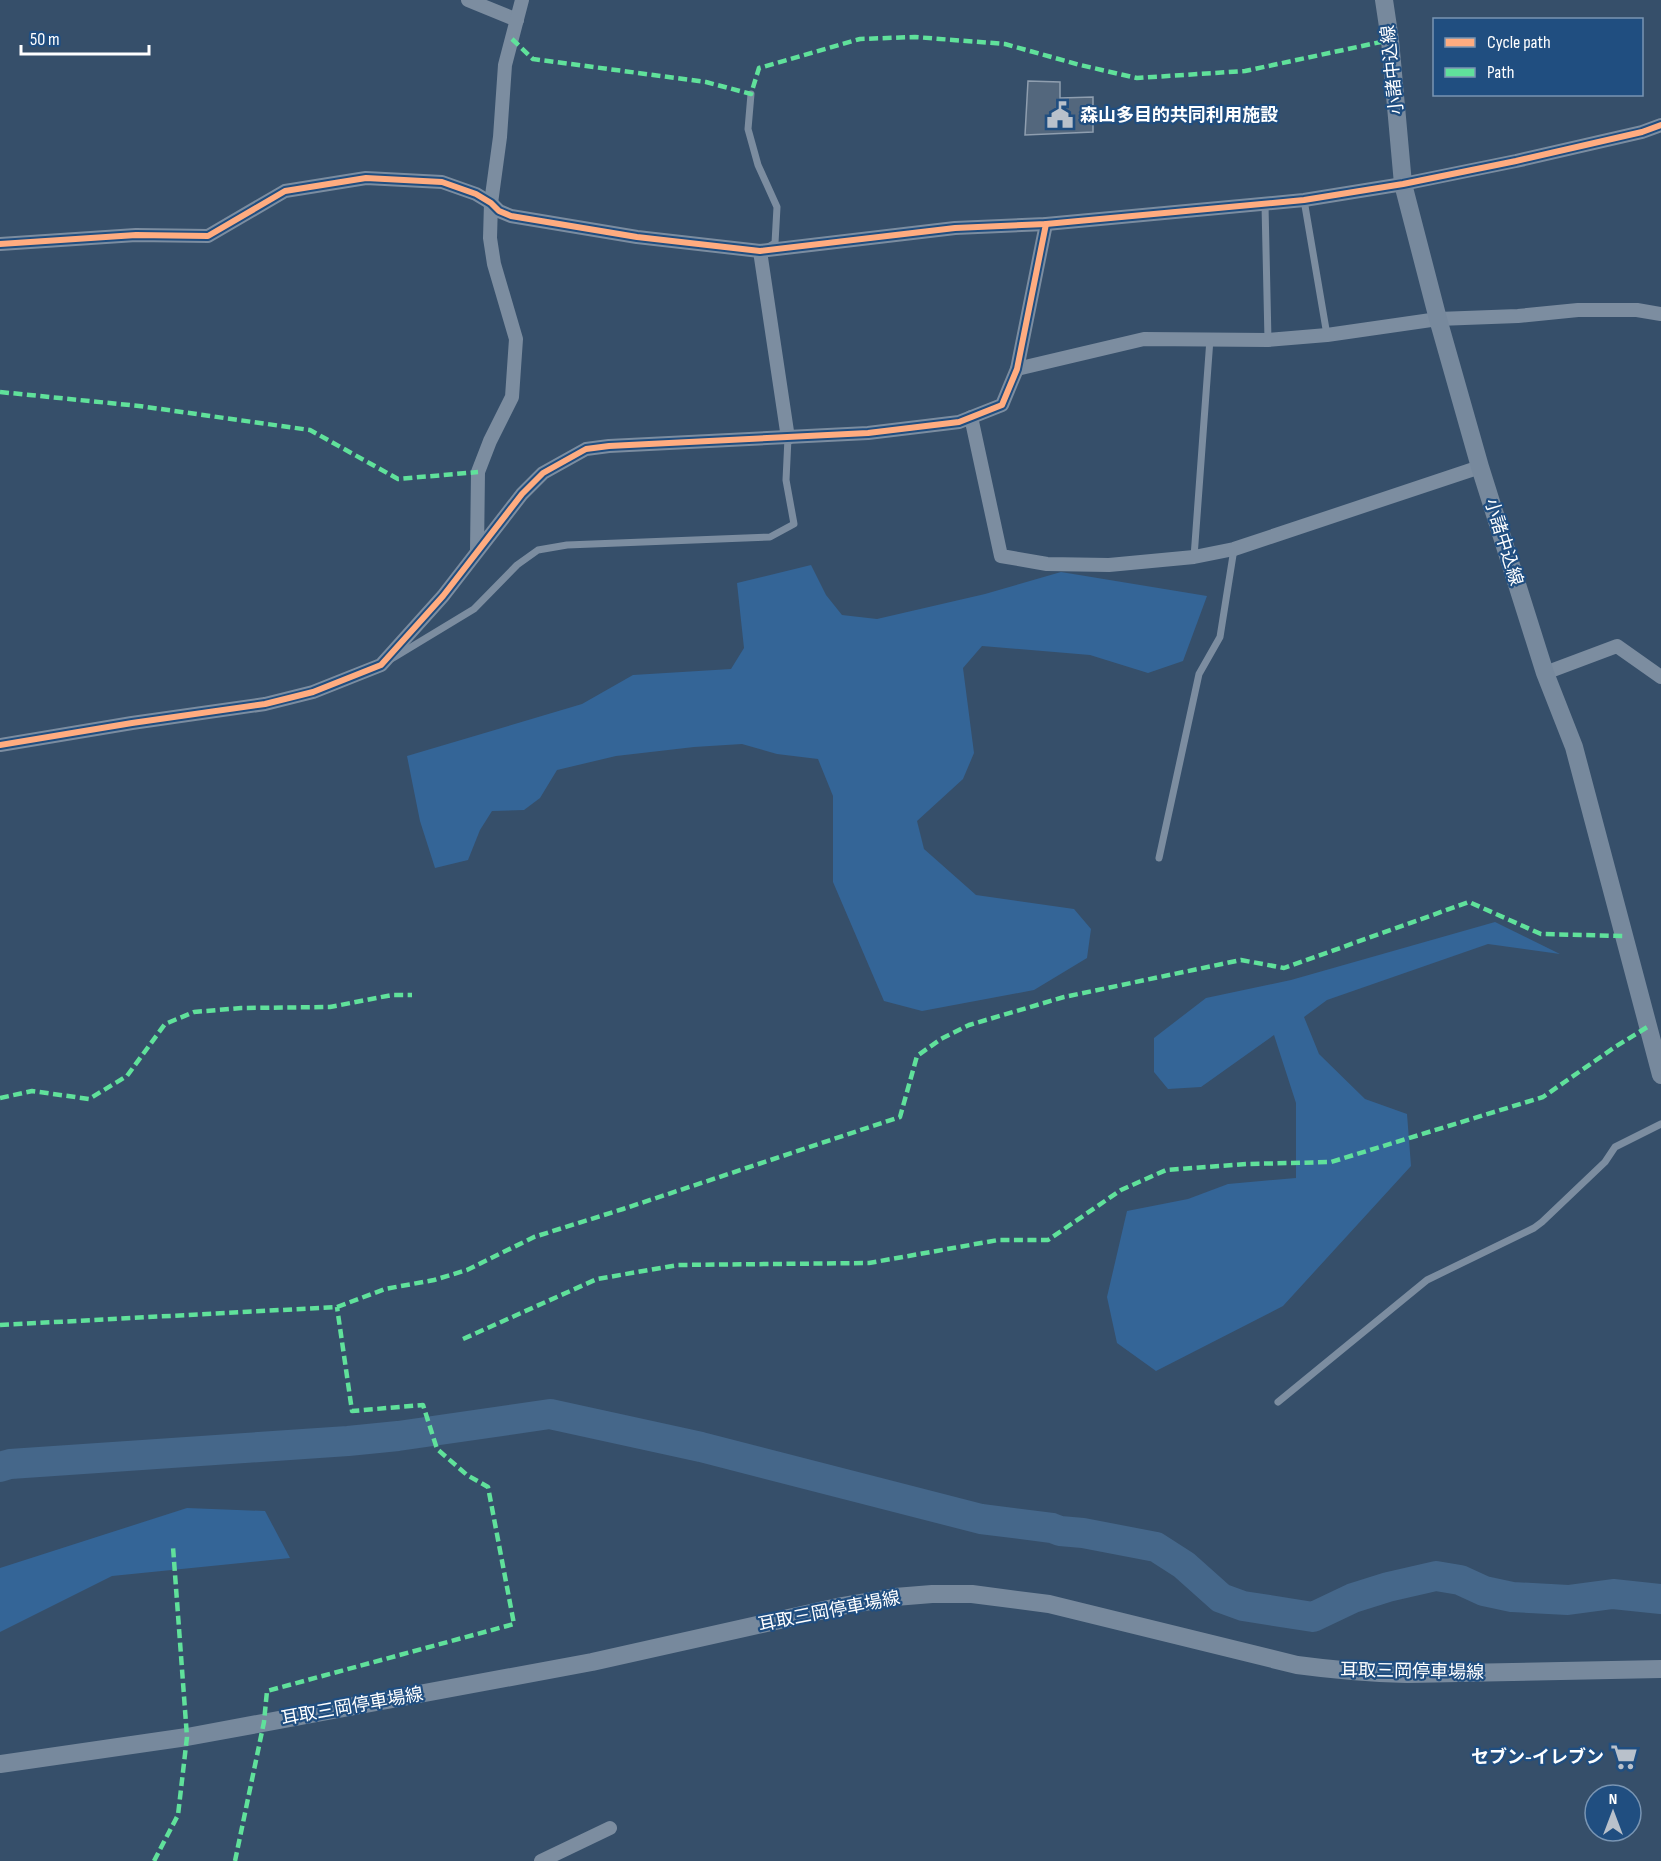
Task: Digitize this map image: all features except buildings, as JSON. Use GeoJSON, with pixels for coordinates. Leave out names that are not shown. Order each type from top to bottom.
{"type":"FeatureCollection","features":[{"type":"Feature","properties":{"kind":"main road","name":"小諸中込線"},"geometry":{"type":"LineString","coordinates":[[1384,0],[1390,40],[1403,184],[1480,467],[1545,673],[1574,747],[1661,1075]]}},
{"type":"Feature","properties":{"kind":"main road","name":"耳取三岡停車場線"},"geometry":{"type":"LineString","coordinates":[[0,1764],[198,1735],[592,1662],[842,1606],[895,1597],[932,1594],[972,1594],[1049,1604],[1297,1665],[1371,1673],[1661,1669]]}},
{"type":"Feature","properties":{"kind":"street"},"geometry":{"type":"LineString","coordinates":[[468,0],[517,20]]}},
{"type":"Feature","properties":{"kind":"street"},"geometry":{"type":"LineString","coordinates":[[477,551],[478,472],[490,441],[512,397],[516,339],[494,264],[490,238],[491,203],[500,136],[505,65],[522,0]]}},
{"type":"Feature","properties":{"kind":"street"},"geometry":{"type":"LineString","coordinates":[[0,244],[136,235],[208,236],[285,191],[366,178],[442,182],[476,194],[499,211],[511,216],[638,237],[759,251],[955,228],[1046,224],[1304,200],[1403,184],[1597,143],[1661,125]]}},
{"type":"Feature","properties":{"kind":"street"},"geometry":{"type":"LineString","coordinates":[[0,745],[266,704],[313,692],[381,665],[443,596],[522,494],[543,473],[586,449],[868,433],[959,422],[1002,405],[1017,369],[1046,224]]}},
{"type":"Feature","properties":{"kind":"street"},"geometry":{"type":"LineString","coordinates":[[759,251],[788,438]]}},
{"type":"Feature","properties":{"kind":"street"},"geometry":{"type":"LineString","coordinates":[[1017,369],[1144,339],[1268,340],[1438,319],[1518,316],[1578,310],[1637,310],[1661,314]]}},
{"type":"Feature","properties":{"kind":"street"},"geometry":{"type":"LineString","coordinates":[[970,417],[1001,556],[1047,564],[1109,565],[1194,557],[1234,549],[1480,467]]}},
{"type":"Feature","properties":{"kind":"street"},"geometry":{"type":"LineString","coordinates":[[1545,673],[1617,646],[1661,677]]}},
{"type":"Feature","properties":{"kind":"street"},"geometry":{"type":"LineString","coordinates":[[541,1861],[610,1828]]}},
{"type":"Feature","properties":{"kind":"lane"},"geometry":{"type":"LineString","coordinates":[[751,94],[748,129],[758,165],[777,207],[775,243],[759,251]]}},
{"type":"Feature","properties":{"kind":"lane"},"geometry":{"type":"LineString","coordinates":[[1304,200],[1327,334]]}},
{"type":"Feature","properties":{"kind":"lane"},"geometry":{"type":"LineString","coordinates":[[1265,205],[1268,340]]}},
{"type":"Feature","properties":{"kind":"lane"},"geometry":{"type":"LineString","coordinates":[[1194,557],[1210,339]]}},
{"type":"Feature","properties":{"kind":"lane"},"geometry":{"type":"LineString","coordinates":[[381,665],[474,609],[517,565],[538,550],[567,545],[771,537],[794,524],[786,480],[788,438]]}},
{"type":"Feature","properties":{"kind":"lane"},"geometry":{"type":"LineString","coordinates":[[1159,858],[1199,674],[1220,637],[1234,549]]}},
{"type":"Feature","properties":{"kind":"lane"},"geometry":{"type":"LineString","coordinates":[[1278,1402],[1427,1280],[1534,1228],[1605,1162],[1615,1147],[1661,1124]]}},
{"type":"Feature","properties":{"kind":"shaded area"},"geometry":{"type":"Polygon","coordinates":[[[811,565],[826,595],[842,615],[877,619],[985,594],[1061,572],[1207,596],[1183,661],[1148,673],[1090,655],[982,646],[963,668],[974,753],[963,779],[917,821],[924,849],[976,895],[1074,909],[1091,929],[1087,958],[1034,990],[922,1011],[884,1001],[833,882],[833,796],[818,759],[777,754],[742,744],[616,756],[557,770],[540,798],[524,810],[492,811],[480,830],[468,860],[435,868],[420,821],[407,756],[582,704],[633,675],[731,669],[744,648],[737,583],[811,565]]]}},
{"type":"Feature","properties":{"kind":"shaded area"},"geometry":{"type":"Polygon","coordinates":[[[1495,922],[1560,954],[1488,944],[1327,1000],[1304,1017],[1319,1054],[1365,1099],[1407,1114],[1411,1166],[1283,1306],[1156,1371],[1117,1343],[1107,1297],[1127,1211],[1188,1199],[1228,1184],[1296,1178],[1296,1103],[1274,1035],[1201,1087],[1168,1089],[1154,1072],[1154,1038],[1206,998],[1291,980],[1495,922]]]}},
{"type":"Feature","properties":{"kind":"shaded area"},"geometry":{"type":"Polygon","coordinates":[[[187,1508],[265,1511],[290,1558],[112,1576],[0,1632],[0,1568],[187,1508]]]}},
{"type":"Feature","properties":{"kind":"waterway"},"geometry":{"type":"LineString","coordinates":[[0,1467],[10,1464],[348,1441],[550,1414],[701,1447],[981,1519],[1052,1528],[1156,1547],[1184,1565],[1221,1598],[1243,1606],[1313,1617],[1353,1598],[1436,1576],[1460,1580],[1484,1591],[1512,1597],[1568,1600],[1613,1594],[1661,1599]]}},
{"type":"Feature","properties":{"kind":"marked path"},"geometry":{"type":"LineString","coordinates":[[512,39],[533,59],[706,82],[751,94],[759,68],[860,39],[915,37],[1005,44],[1137,78],[1245,71],[1390,40]]}},
{"type":"Feature","properties":{"kind":"marked path"},"geometry":{"type":"LineString","coordinates":[[0,392],[139,406],[310,430],[398,479],[478,472]]}},
{"type":"Feature","properties":{"kind":"marked path"},"geometry":{"type":"LineString","coordinates":[[0,1325],[337,1307],[385,1289],[434,1280],[467,1270],[534,1237],[900,1117],[917,1056],[941,1039],[969,1025],[1064,997],[1241,960],[1284,968],[1469,902],[1541,934],[1623,936]]}},
{"type":"Feature","properties":{"kind":"marked path"},"geometry":{"type":"LineString","coordinates":[[0,1098],[32,1091],[89,1099],[127,1076],[165,1024],[194,1012],[241,1008],[330,1007],[392,995],[412,995]]}},
{"type":"Feature","properties":{"kind":"marked path"},"geometry":{"type":"LineString","coordinates":[[463,1339],[597,1279],[678,1265],[869,1263],[998,1240],[1048,1240],[1121,1190],[1166,1170],[1247,1164],[1331,1162],[1543,1097],[1649,1026]]}},
{"type":"Feature","properties":{"kind":"marked path"},"geometry":{"type":"LineString","coordinates":[[235,1861],[264,1722],[267,1691],[514,1624],[488,1487],[467,1475],[437,1449],[423,1405],[352,1411],[337,1307]]}},
{"type":"Feature","properties":{"kind":"marked path"},"geometry":{"type":"LineString","coordinates":[[154,1861],[178,1815],[187,1737],[173,1547]]}},
{"type":"Feature","properties":{"kind":"cycle path"},"geometry":{"type":"LineString","coordinates":[[0,244],[136,235],[208,236],[285,191],[366,178],[442,182],[476,194],[499,211],[511,216],[637,237],[760,251],[955,228],[1046,224],[1304,200],[1403,184],[1516,161],[1642,132],[1661,125]]}},
{"type":"Feature","properties":{"kind":"cycle path"},"geometry":{"type":"LineString","coordinates":[[0,745],[265,704],[313,692],[381,665],[443,596],[522,494],[543,473],[586,449],[868,433],[959,422],[1002,405],[1017,369],[1046,224]]}},
{"type":"Feature","properties":{"kind":"place","name":"森山多目的共同利用施設"},"geometry":{"type":"Point","coordinates":[1060,115]}},
{"type":"Feature","properties":{"kind":"place","name":"セブン-イレブン"},"geometry":{"type":"Point","coordinates":[1624,1757]}}]}
